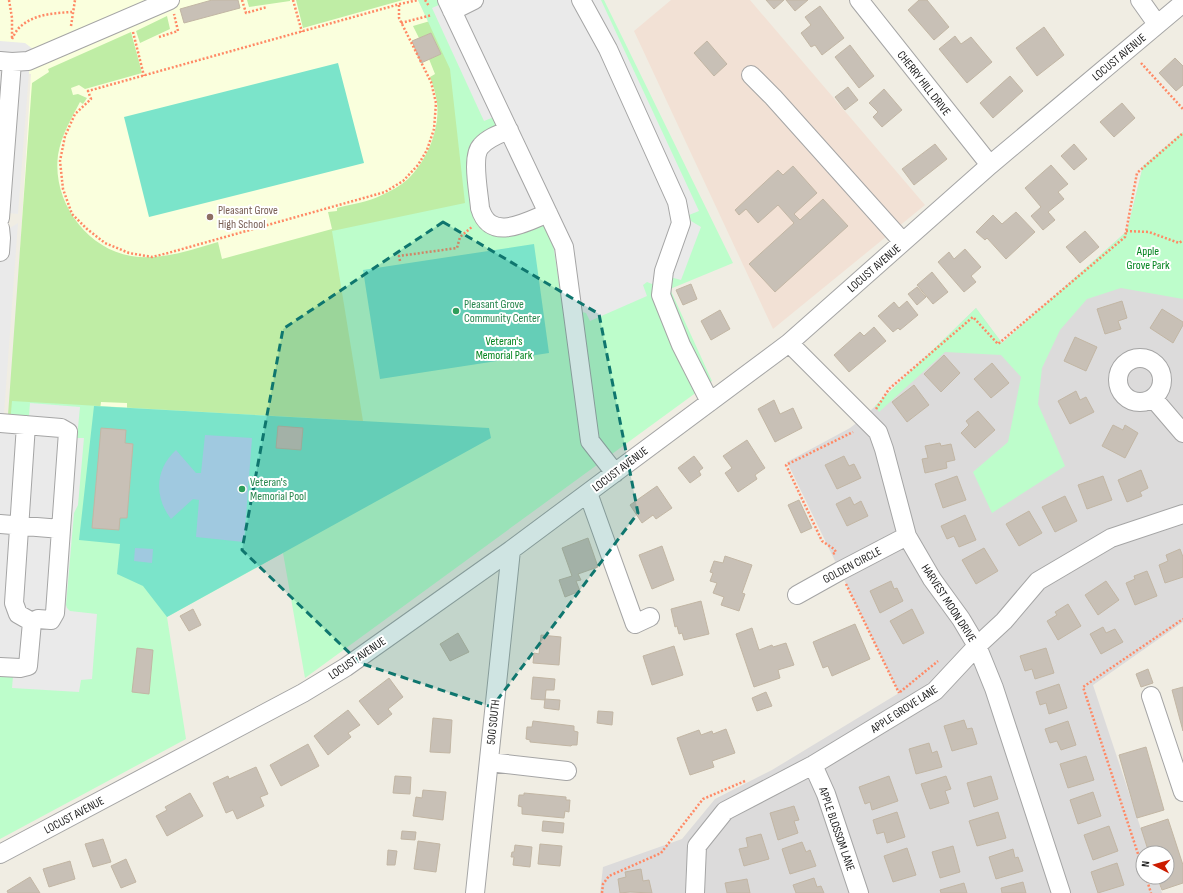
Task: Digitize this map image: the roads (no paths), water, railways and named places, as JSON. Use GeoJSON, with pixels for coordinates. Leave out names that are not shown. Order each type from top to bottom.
{"type":"FeatureCollection","features":[{"type":"Feature","properties":{"kind":"street"},"geometry":{"type":"LineString","coordinates":[[474,0],[449,5],[564,247],[590,441],[615,473]]}},
{"type":"Feature","properties":{"kind":"street"},"geometry":{"type":"LineString","coordinates":[[581,0],[608,49],[677,202],[681,223],[664,271],[661,295],[681,345],[710,402]]}},
{"type":"Feature","properties":{"kind":"street","name":"CHERRY HILL DRIVE"},"geometry":{"type":"LineString","coordinates":[[859,0],[990,166]]}},
{"type":"Feature","properties":{"kind":"street"},"geometry":{"type":"LineString","coordinates":[[1140,0],[1157,24]]}},
{"type":"Feature","properties":{"kind":"street","name":"LOCUST AVENUE"},"geometry":{"type":"LineString","coordinates":[[0,854],[302,693],[346,667],[511,550],[789,343],[990,166],[1183,3]]}},
{"type":"Feature","properties":{"kind":"street"},"geometry":{"type":"LineString","coordinates":[[0,218],[6,62],[28,61],[171,6]]}},
{"type":"Feature","properties":{"kind":"street"},"geometry":{"type":"LineString","coordinates":[[751,75],[773,97],[903,242]]}},
{"type":"Feature","properties":{"kind":"street"},"geometry":{"type":"LineString","coordinates":[[508,130],[482,145],[479,149],[476,162],[481,213],[484,218],[492,224],[506,228],[517,226],[548,213]]}},
{"type":"Feature","properties":{"kind":"street"},"geometry":{"type":"LineString","coordinates":[[0,228],[0,252]]}},
{"type":"Feature","properties":{"kind":"street","name":"HARVEST MOON DRIVE"},"geometry":{"type":"LineString","coordinates":[[789,343],[878,432],[884,449],[907,536],[932,579],[961,619],[977,646],[994,688],[1061,893]]}},
{"type":"Feature","properties":{"kind":"street"},"geometry":{"type":"LineString","coordinates":[[1153,398],[1183,433]]}},
{"type":"Feature","properties":{"kind":"street"},"geometry":{"type":"LineString","coordinates":[[0,423],[61,428],[68,432],[56,613],[51,620],[38,619],[32,622]]}},
{"type":"Feature","properties":{"kind":"street"},"geometry":{"type":"LineString","coordinates":[[26,425],[14,602],[18,614],[32,622]]}},
{"type":"Feature","properties":{"kind":"street"},"geometry":{"type":"LineString","coordinates":[[588,493],[635,624],[650,617]]}},
{"type":"Feature","properties":{"kind":"street","name":"APPLE GROVE LANE"},"geometry":{"type":"LineString","coordinates":[[694,893],[697,846],[725,811],[813,765],[935,691],[977,646],[1004,621],[1038,581],[1112,538],[1183,514]]}},
{"type":"Feature","properties":{"kind":"street"},"geometry":{"type":"LineString","coordinates":[[0,524],[61,529]]}},
{"type":"Feature","properties":{"kind":"street","name":"GOLDEN CIRCLE"},"geometry":{"type":"LineString","coordinates":[[797,595],[907,536]]}},
{"type":"Feature","properties":{"kind":"street","name":"500 SOUTH"},"geometry":{"type":"LineString","coordinates":[[475,893],[511,550]]}},
{"type":"Feature","properties":{"kind":"street"},"geometry":{"type":"LineString","coordinates":[[0,667],[20,668],[28,666],[32,622]]}},
{"type":"Feature","properties":{"kind":"street"},"geometry":{"type":"LineString","coordinates":[[1151,696],[1183,792]]}},
{"type":"Feature","properties":{"kind":"street"},"geometry":{"type":"LineString","coordinates":[[489,762],[566,771]]}},
{"type":"Feature","properties":{"kind":"street","name":"APPLE BLOSSOM LANE"},"geometry":{"type":"LineString","coordinates":[[813,765],[826,794],[859,893]]}},
{"type":"Feature","properties":{"kind":"water"},"geometry":{"type":"Polygon","coordinates":[[[205,435],[252,438],[244,542],[196,537],[199,500],[193,499],[171,519],[162,502],[159,483],[164,466],[169,458],[176,450],[196,473],[201,473],[205,435]]]}},
{"type":"Feature","properties":{"kind":"water"},"geometry":{"type":"Polygon","coordinates":[[[135,548],[153,549],[152,563],[134,561],[135,548]]]}},
{"type":"Feature","properties":{"kind":"place","name":"Pleasant Grove High School"},"geometry":{"type":"Point","coordinates":[210,217]}},
{"type":"Feature","properties":{"kind":"place","name":"Pleasant Grove Community Center"},"geometry":{"type":"Point","coordinates":[456,311]}},
{"type":"Feature","properties":{"kind":"place","name":"Veteran's Memorial Pool"},"geometry":{"type":"Point","coordinates":[242,489]}},
{"type":"Feature","properties":{"kind":"park label","name":"Apple Grove Park"},"geometry":{"type":"Point","coordinates":[1148,258]}},
{"type":"Feature","properties":{"kind":"park label","name":"Veteran's Memorial Park"},"geometry":{"type":"Point","coordinates":[504,348]}}]}
